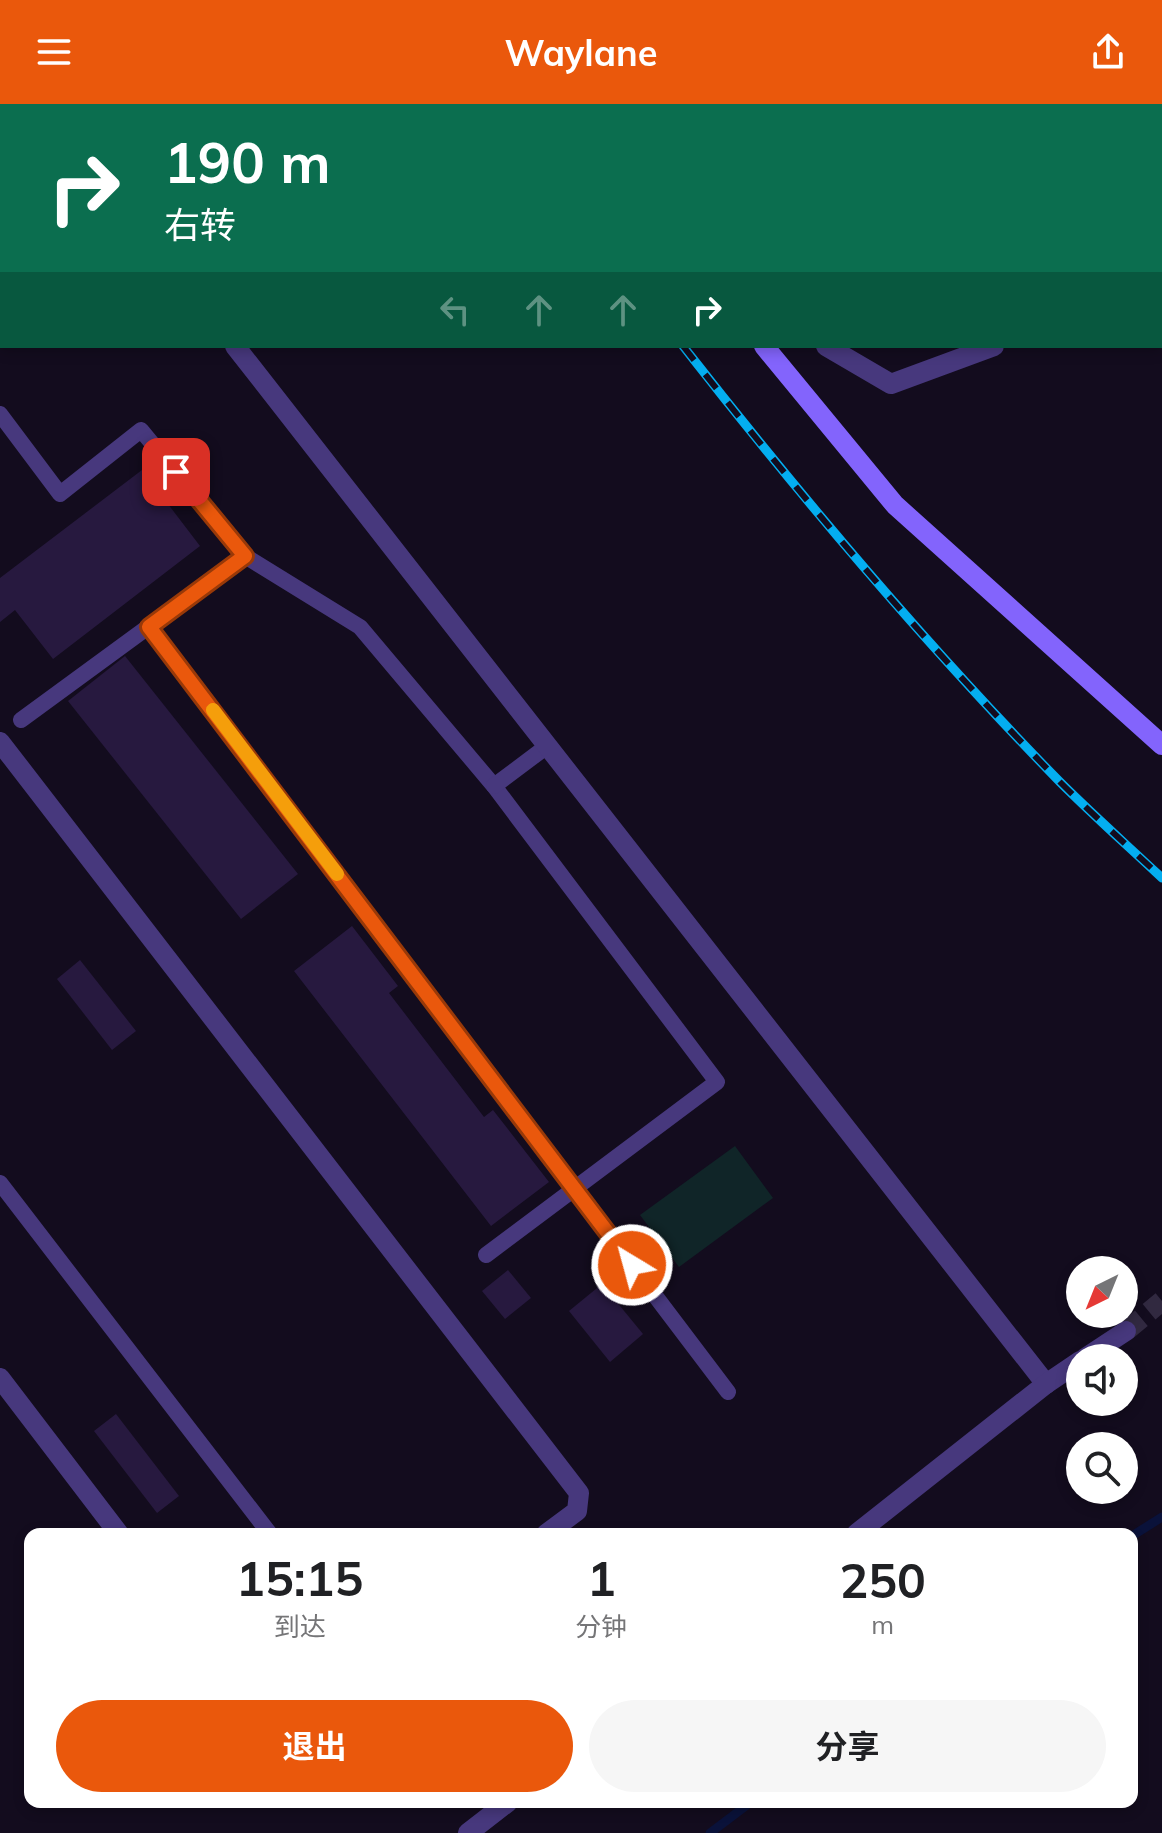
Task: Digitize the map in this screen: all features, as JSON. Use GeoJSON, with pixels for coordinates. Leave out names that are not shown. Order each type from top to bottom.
{"type":"FeatureCollection","features":[{"type":"Feature","properties":{"kind":"street"},"geometry":{"type":"LineString","coordinates":[[237,348],[1046,1384]]}},
{"type":"Feature","properties":{"kind":"street"},"geometry":{"type":"LineString","coordinates":[[766,348],[895,505],[1162,745]]}},
{"type":"Feature","properties":{"kind":"street"},"geometry":{"type":"LineString","coordinates":[[829,348],[891,384],[989,348]]}},
{"type":"Feature","properties":{"kind":"street"},"geometry":{"type":"LineString","coordinates":[[0,742],[579,1493],[577,1511],[554,1528]]}},
{"type":"Feature","properties":{"kind":"street"},"geometry":{"type":"LineString","coordinates":[[1106,1344],[1126,1331]]}},
{"type":"Feature","properties":{"kind":"street"},"geometry":{"type":"LineString","coordinates":[[864,1528],[1066,1371]]}},
{"type":"Feature","properties":{"kind":"street"},"geometry":{"type":"LineString","coordinates":[[0,1378],[114,1528]]}},
{"type":"Feature","properties":{"kind":"street"},"geometry":{"type":"LineString","coordinates":[[468,1833],[500,1808]]}},
{"type":"Feature","properties":{"kind":"lane"},"geometry":{"type":"LineString","coordinates":[[0,414],[60,494],[141,430],[245,556],[360,627],[494,786],[717,1082],[486,1255]]}},
{"type":"Feature","properties":{"kind":"lane"},"geometry":{"type":"LineString","coordinates":[[21,720],[245,556]]}},
{"type":"Feature","properties":{"kind":"lane"},"geometry":{"type":"LineString","coordinates":[[149,627],[728,1392]]}},
{"type":"Feature","properties":{"kind":"lane"},"geometry":{"type":"LineString","coordinates":[[494,786],[546,747]]}},
{"type":"Feature","properties":{"kind":"lane"},"geometry":{"type":"LineString","coordinates":[[0,1183],[265,1528]]}},
{"type":"Feature","properties":{"kind":"green space"},"geometry":{"type":"Polygon","coordinates":[[[735,1146],[773,1198],[679,1267],[640,1215],[735,1146]]]}},
{"type":"Feature","properties":{"kind":"building"},"geometry":{"type":"Polygon","coordinates":[[[142,470],[200,546],[53,659],[15,610],[0,622],[0,578],[142,470]]]}},
{"type":"Feature","properties":{"kind":"building"},"geometry":{"type":"Polygon","coordinates":[[[125,656],[298,874],[241,919],[68,701],[125,656]]]}},
{"type":"Feature","properties":{"kind":"building"},"geometry":{"type":"Polygon","coordinates":[[[352,926],[398,986],[389,993],[484,1117],[493,1110],[549,1182],[491,1226],[294,971],[352,926]]]}},
{"type":"Feature","properties":{"kind":"building"},"geometry":{"type":"Polygon","coordinates":[[[80,960],[136,1031],[112,1050],[57,979],[80,960]]]}},
{"type":"Feature","properties":{"kind":"building"},"geometry":{"type":"Polygon","coordinates":[[[508,1270],[531,1298],[505,1319],[482,1291],[508,1270]]]}},
{"type":"Feature","properties":{"kind":"building"},"geometry":{"type":"Polygon","coordinates":[[[602,1284],[643,1334],[610,1362],[569,1311],[602,1284]]]}},
{"type":"Feature","properties":{"kind":"building"},"geometry":{"type":"Polygon","coordinates":[[[116,1414],[179,1496],[157,1513],[94,1431],[116,1414]]]}},
{"type":"Feature","properties":{"kind":"waterway"},"geometry":{"type":"LineString","coordinates":[[1138,1532],[1162,1517]]}},
{"type":"Feature","properties":{"kind":"waterway"},"geometry":{"type":"LineString","coordinates":[[710,1833],[743,1808]]}},
{"type":"Feature","properties":{"kind":"tunnel"},"geometry":{"type":"LineString","coordinates":[[1126,1331],[1162,1301]]}},
{"type":"Feature","properties":{"kind":"railway"},"geometry":{"type":"LineString","coordinates":[[685,348],[773,459],[913,624],[1060,782],[1162,878]]}},
{"type":"Feature","properties":{"kind":"slow traffic"},"geometry":{"type":"LineString","coordinates":[[213,710],[337,874]]}},
{"type":"Feature","properties":{"kind":"route"},"geometry":{"type":"LineString","coordinates":[[176,472],[245,556],[149,627],[632,1265]]}}]}
